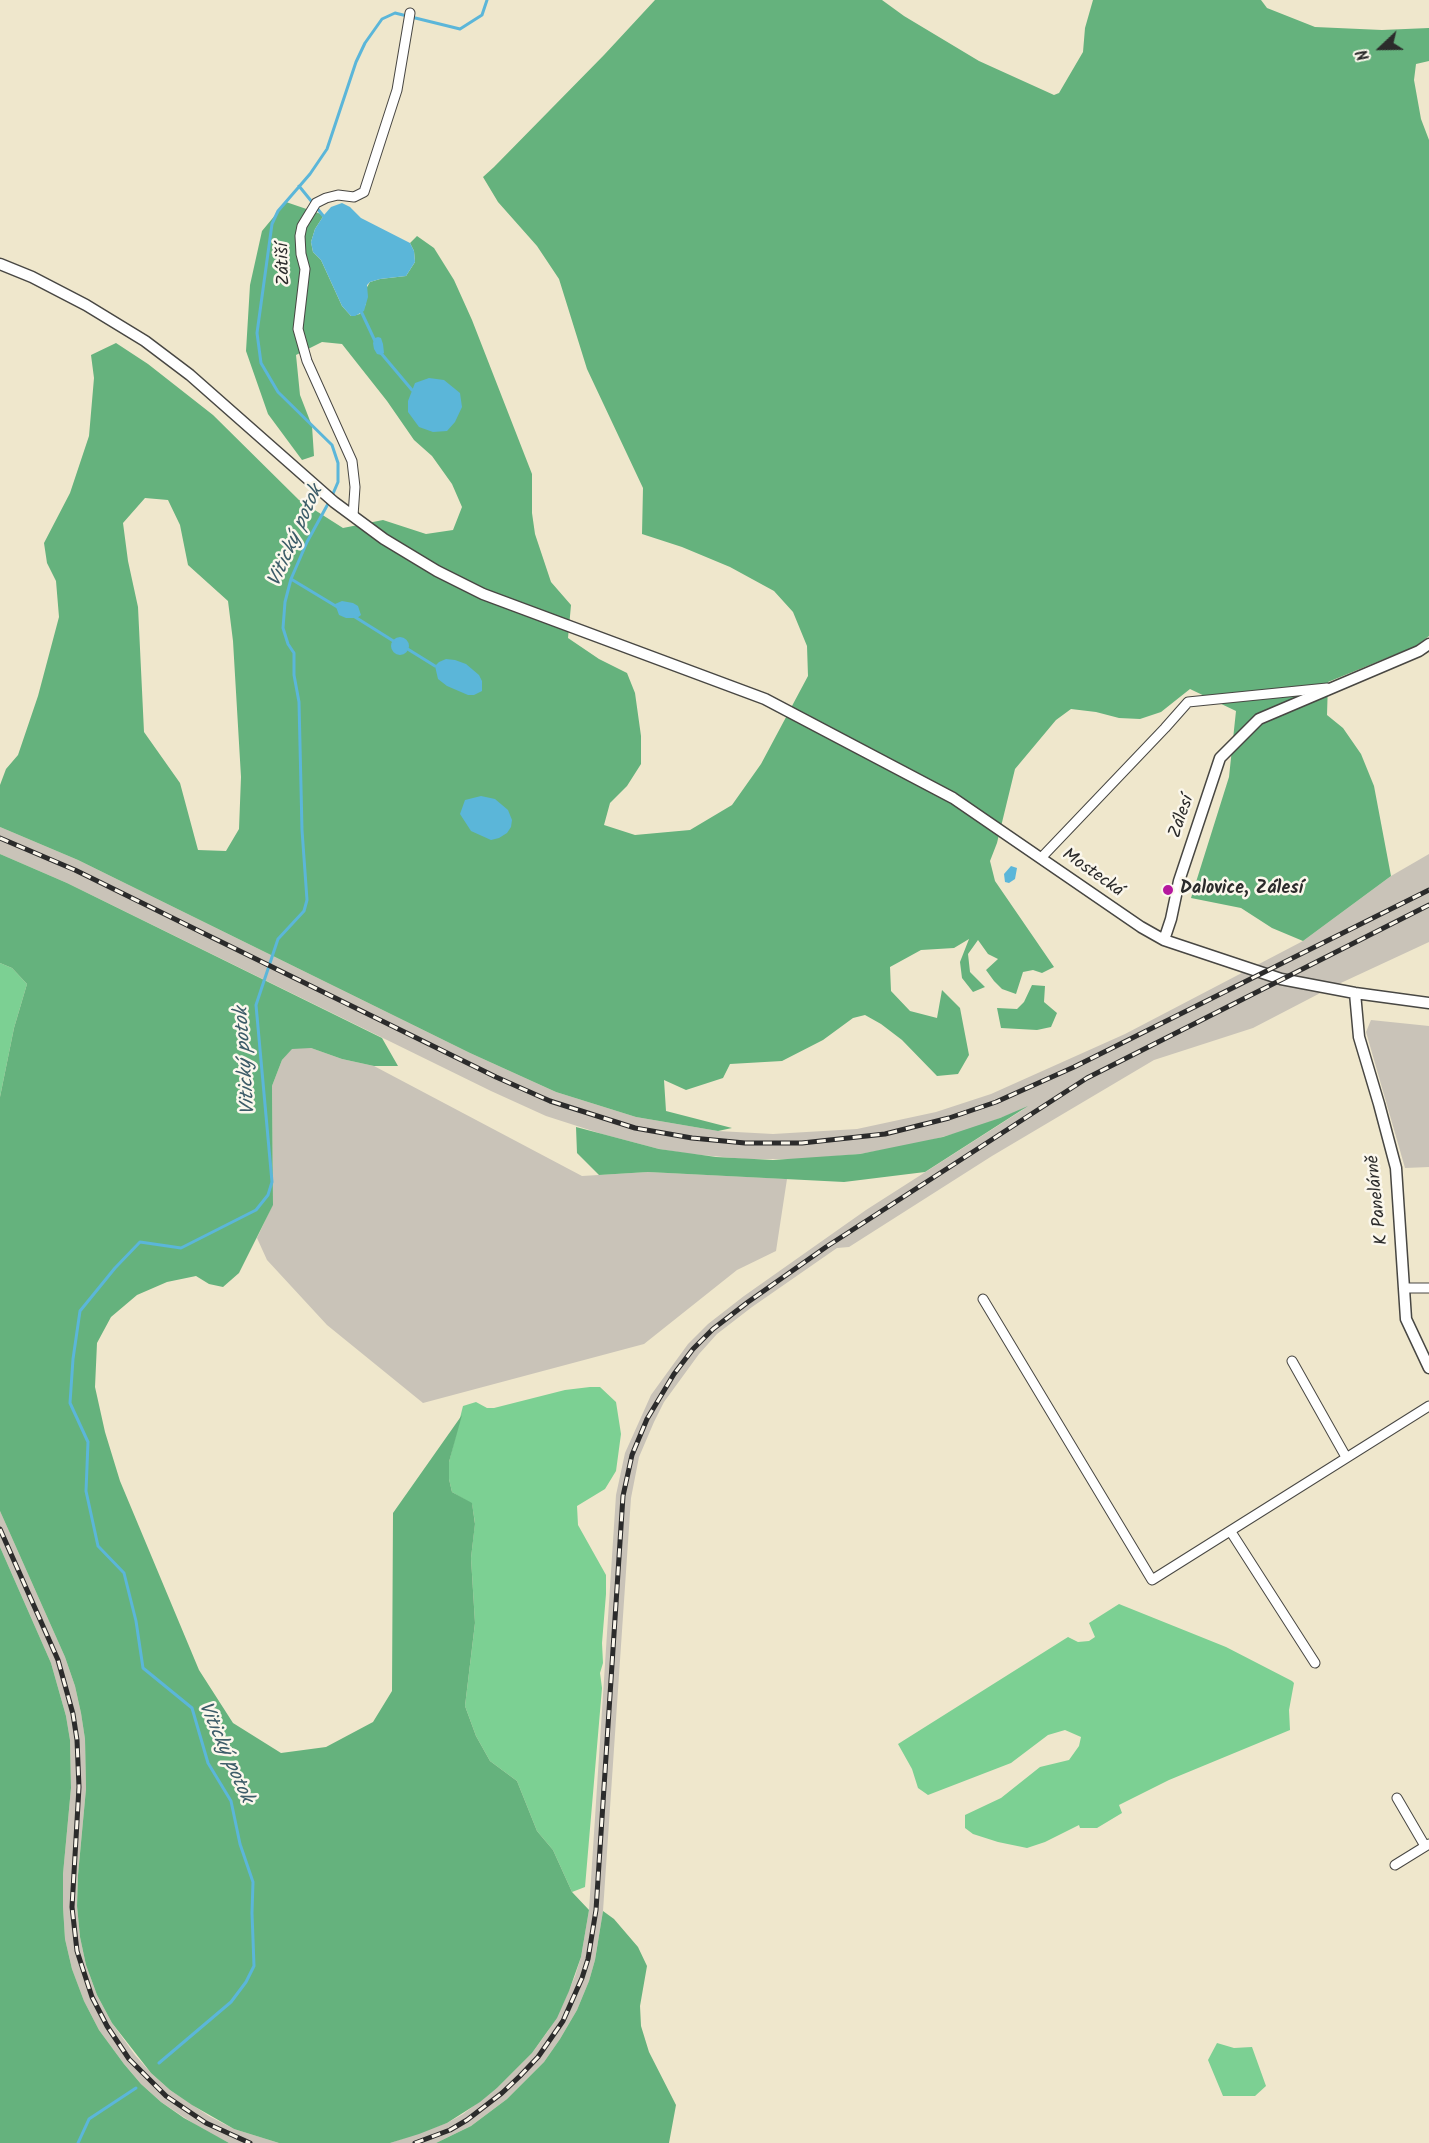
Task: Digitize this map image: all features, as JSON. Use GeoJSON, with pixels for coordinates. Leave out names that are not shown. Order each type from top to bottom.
{"type":"FeatureCollection","features":[{"type":"Feature","properties":{"kind":"street","name":"Zátiší"},"geometry":{"type":"LineString","coordinates":[[353,516],[355,487],[352,461],[330,408],[314,379],[298,329],[305,269],[300,236],[302,226],[316,203],[338,195],[354,197],[364,192],[397,90],[410,16]]}},
{"type":"Feature","properties":{"kind":"street","name":"Mostecká"},"geometry":{"type":"LineString","coordinates":[[0,264],[32,277],[86,305],[145,341],[190,375],[334,502],[384,539],[436,571],[483,594],[765,699],[953,798],[1141,927],[1164,940],[1272,977],[1355,993],[1429,1003]]}},
{"type":"Feature","properties":{"kind":"street"},"geometry":{"type":"LineString","coordinates":[[1041,858],[1166,728],[1188,702],[1334,687],[1419,651],[1429,644]]}},
{"type":"Feature","properties":{"kind":"street","name":"Zálesí"},"geometry":{"type":"LineString","coordinates":[[1164,940],[1179,881],[1220,758],[1259,719],[1334,687]]}},
{"type":"Feature","properties":{"kind":"street","name":"K Panelárně"},"geometry":{"type":"LineString","coordinates":[[1355,993],[1359,1037],[1396,1168],[1406,1319],[1429,1368]]}},
{"type":"Feature","properties":{"kind":"street"},"geometry":{"type":"LineString","coordinates":[[1404,1288],[1429,1288]]}},
{"type":"Feature","properties":{"kind":"street"},"geometry":{"type":"LineString","coordinates":[[983,1299],[1152,1580],[1429,1406]]}},
{"type":"Feature","properties":{"kind":"street"},"geometry":{"type":"LineString","coordinates":[[1292,1361],[1346,1457]]}},
{"type":"Feature","properties":{"kind":"street"},"geometry":{"type":"LineString","coordinates":[[1231,1532],[1316,1663]]}},
{"type":"Feature","properties":{"kind":"street"},"geometry":{"type":"LineString","coordinates":[[1395,1864],[1427,1845],[1396,1798]]}},
{"type":"Feature","properties":{"kind":"shaded area"},"geometry":{"type":"Polygon","coordinates":[[[0,827],[78,860],[470,1053],[556,1092],[636,1117],[718,1131],[773,1134],[857,1129],[936,1112],[991,1094],[1125,1034],[1303,941],[1391,876],[1429,854],[1429,942],[1330,988],[1253,1028],[1154,1060],[992,1156],[849,1247],[837,1248],[752,1307],[717,1334],[699,1354],[664,1402],[654,1422],[639,1457],[631,1498],[603,1911],[589,1981],[577,2010],[560,2039],[544,2062],[507,2099],[471,2126],[436,2143],[390,2143],[447,2123],[463,2114],[497,2088],[532,2053],[548,2031],[575,1976],[581,1957],[589,1910],[616,1495],[625,1453],[651,1395],[688,1344],[708,1324],[744,1296],[866,1210],[1024,1109],[971,1129],[917,1144],[860,1154],[804,1159],[745,1159],[690,1154],[659,1149],[602,1134],[546,1116],[491,1091],[67,883],[0,854],[0,827]]]}},
{"type":"Feature","properties":{"kind":"shaded area"},"geometry":{"type":"Polygon","coordinates":[[[1371,1020],[1429,1026],[1429,1167],[1405,1168],[1366,1032],[1371,1020]]]}},
{"type":"Feature","properties":{"kind":"shaded area"},"geometry":{"type":"Polygon","coordinates":[[[292,1048],[311,1048],[342,1059],[374,1066],[582,1176],[648,1172],[787,1179],[776,1251],[737,1270],[644,1344],[423,1403],[327,1325],[267,1260],[257,1238],[273,1204],[272,1086],[282,1060],[292,1048]]]}},
{"type":"Feature","properties":{"kind":"shaded area"},"geometry":{"type":"Polygon","coordinates":[[[0,1511],[65,1657],[81,1713],[85,1739],[86,1789],[77,1906],[86,1965],[97,1995],[112,2023],[135,2055],[170,2090],[209,2116],[234,2129],[279,2143],[229,2143],[203,2130],[161,2102],[124,2064],[99,2030],[84,2001],[72,1969],[65,1939],[63,1874],[71,1788],[70,1740],[66,1716],[51,1663],[0,1547],[0,1511]]]}},
{"type":"Feature","properties":{"kind":"green space"},"geometry":{"type":"Polygon","coordinates":[[[655,0],[882,0],[904,16],[979,61],[1054,95],[1059,93],[1083,52],[1085,28],[1093,0],[1261,0],[1267,8],[1315,27],[1382,30],[1429,28],[1429,61],[1416,64],[1414,80],[1421,119],[1429,140],[1429,636],[1416,646],[1328,682],[1327,715],[1343,728],[1361,754],[1374,786],[1391,876],[1303,941],[1272,928],[1241,908],[1191,898],[1229,777],[1236,711],[1190,689],[1161,712],[1140,719],[1119,718],[1071,709],[1056,720],[1015,769],[997,843],[990,861],[995,881],[1054,967],[1042,973],[1033,970],[1023,972],[1016,994],[1002,989],[986,970],[998,959],[988,954],[978,940],[968,954],[970,972],[985,987],[973,992],[962,978],[960,962],[969,939],[954,948],[921,950],[890,967],[891,991],[910,1011],[937,1018],[942,990],[960,1008],[969,1055],[958,1074],[937,1076],[902,1040],[865,1015],[853,1018],[823,1040],[782,1061],[730,1064],[723,1078],[686,1090],[664,1080],[666,1111],[732,1128],[718,1131],[636,1117],[556,1092],[470,1053],[78,860],[0,827],[0,785],[6,769],[18,755],[38,696],[59,617],[56,581],[47,563],[44,543],[70,493],[89,436],[94,378],[91,355],[116,343],[148,364],[213,415],[299,500],[343,528],[383,520],[426,534],[453,530],[462,507],[452,484],[432,456],[414,440],[342,344],[322,342],[296,355],[300,395],[312,426],[314,456],[302,460],[268,414],[246,351],[250,285],[262,231],[286,202],[324,215],[315,229],[311,242],[313,252],[321,260],[342,306],[351,316],[360,314],[366,304],[366,289],[370,282],[406,276],[415,262],[414,251],[410,243],[417,236],[434,248],[454,280],[532,474],[532,513],[535,534],[551,582],[571,605],[568,638],[599,659],[627,673],[635,693],[641,736],[641,764],[627,786],[610,803],[604,825],[635,835],[690,830],[732,805],[761,764],[808,676],[807,646],[793,612],[774,591],[730,567],[682,547],[642,534],[643,488],[587,369],[559,279],[537,246],[498,202],[483,177],[655,0]],[[145,498],[123,523],[138,607],[144,732],[180,783],[198,850],[226,851],[239,829],[241,777],[233,641],[228,601],[188,565],[180,525],[168,500],[145,498]]]}},
{"type":"Feature","properties":{"kind":"green space"},"geometry":{"type":"Polygon","coordinates":[[[0,854],[67,883],[382,1038],[398,1066],[374,1066],[342,1059],[311,1048],[292,1049],[282,1060],[272,1086],[273,1205],[239,1273],[223,1287],[209,1284],[196,1276],[167,1282],[137,1295],[111,1317],[97,1343],[95,1387],[105,1432],[120,1481],[199,1670],[233,1723],[281,1753],[326,1747],[373,1722],[392,1691],[393,1513],[462,1415],[449,1462],[449,1479],[452,1492],[472,1503],[475,1524],[471,1558],[475,1623],[465,1706],[476,1736],[490,1761],[517,1781],[537,1831],[553,1850],[572,1892],[589,1910],[581,1957],[569,1991],[557,2018],[532,2053],[480,2102],[447,2123],[419,2134],[390,2143],[279,2143],[234,2129],[192,2105],[151,2073],[112,2023],[97,1995],[86,1965],[77,1906],[86,1789],[85,1739],[81,1713],[65,1657],[0,1511],[0,1097],[14,1028],[27,984],[12,968],[0,963],[0,854]]]}},
{"type":"Feature","properties":{"kind":"green space"},"geometry":{"type":"Polygon","coordinates":[[[0,963],[12,968],[27,984],[14,1028],[0,1097],[0,963]]]}},
{"type":"Feature","properties":{"kind":"green space"},"geometry":{"type":"Polygon","coordinates":[[[1032,985],[1045,986],[1044,1002],[1057,1013],[1051,1027],[1037,1030],[1001,1028],[997,1008],[1017,1009],[1024,1002],[1032,985]]]}},
{"type":"Feature","properties":{"kind":"green space"},"geometry":{"type":"Polygon","coordinates":[[[1028,1106],[925,1172],[844,1182],[648,1172],[599,1175],[577,1153],[576,1127],[659,1149],[716,1157],[773,1160],[860,1154],[943,1137],[1028,1106]]]}},
{"type":"Feature","properties":{"kind":"green space"},"geometry":{"type":"Polygon","coordinates":[[[600,1387],[616,1402],[621,1434],[616,1471],[605,1489],[577,1506],[578,1525],[606,1575],[606,1594],[602,1643],[603,1663],[600,1673],[602,1688],[585,1887],[572,1892],[553,1850],[537,1831],[517,1781],[490,1761],[476,1736],[465,1706],[475,1623],[471,1558],[475,1523],[472,1504],[452,1492],[449,1462],[463,1406],[476,1402],[487,1408],[494,1408],[565,1390],[600,1387]]]}},
{"type":"Feature","properties":{"kind":"green space"},"geometry":{"type":"Polygon","coordinates":[[[0,1547],[51,1663],[66,1716],[70,1740],[71,1788],[63,1874],[65,1939],[72,1969],[84,2001],[99,2030],[141,2084],[184,2118],[229,2143],[0,2143],[0,1547]]]}},
{"type":"Feature","properties":{"kind":"green space"},"geometry":{"type":"Polygon","coordinates":[[[1119,1604],[1226,1647],[1292,1681],[1294,1683],[1289,1710],[1290,1730],[1169,1780],[1119,1805],[1122,1813],[1097,1828],[1080,1828],[1079,1825],[1027,1848],[973,1834],[965,1828],[965,1815],[1001,1798],[1040,1767],[1069,1760],[1079,1746],[1081,1737],[1065,1730],[1048,1735],[1011,1763],[928,1795],[918,1788],[912,1769],[898,1744],[1068,1637],[1078,1642],[1089,1641],[1095,1637],[1089,1623],[1119,1604]]]}},
{"type":"Feature","properties":{"kind":"green space"},"geometry":{"type":"Polygon","coordinates":[[[603,1911],[614,1919],[638,1947],[647,1966],[640,2006],[641,2026],[649,2052],[676,2105],[669,2143],[436,2143],[471,2126],[507,2099],[544,2062],[577,2010],[589,1981],[603,1911]]]}},
{"type":"Feature","properties":{"kind":"green space"},"geometry":{"type":"Polygon","coordinates":[[[1217,2043],[1234,2048],[1252,2047],[1266,2086],[1255,2096],[1223,2096],[1208,2060],[1217,2043]]]}},
{"type":"Feature","properties":{"kind":"water"},"geometry":{"type":"Polygon","coordinates":[[[342,203],[350,207],[361,218],[410,243],[414,251],[415,262],[406,276],[380,279],[367,285],[368,297],[364,311],[355,316],[351,316],[342,306],[321,260],[313,252],[311,242],[315,229],[324,215],[331,207],[342,203]]]}},
{"type":"Feature","properties":{"kind":"water"},"geometry":{"type":"Polygon","coordinates":[[[378,337],[381,338],[383,344],[384,353],[381,355],[377,354],[373,343],[378,337]]]}},
{"type":"Feature","properties":{"kind":"water"},"geometry":{"type":"Polygon","coordinates":[[[429,378],[444,380],[460,393],[462,407],[455,422],[447,431],[433,432],[419,427],[408,412],[408,401],[415,383],[429,378]]]}},
{"type":"Feature","properties":{"kind":"water"},"geometry":{"type":"Polygon","coordinates":[[[342,601],[358,606],[361,615],[357,618],[346,618],[339,615],[335,604],[342,601]]]}},
{"type":"Feature","properties":{"kind":"water"},"geometry":{"type":"Polygon","coordinates":[[[400,637],[406,640],[409,646],[406,652],[400,655],[394,652],[391,646],[394,640],[400,637]]]}},
{"type":"Feature","properties":{"kind":"water"},"geometry":{"type":"Polygon","coordinates":[[[446,659],[466,664],[479,675],[482,681],[482,691],[468,695],[447,686],[438,679],[435,666],[446,659]]]}},
{"type":"Feature","properties":{"kind":"water"},"geometry":{"type":"Polygon","coordinates":[[[481,796],[495,799],[508,810],[512,820],[511,827],[499,838],[491,840],[471,831],[460,814],[465,800],[481,796]]]}},
{"type":"Feature","properties":{"kind":"water"},"geometry":{"type":"Polygon","coordinates":[[[1011,866],[1017,868],[1015,879],[1009,883],[1005,882],[1004,874],[1011,866]]]}},
{"type":"Feature","properties":{"kind":"waterway","name":"Vitický potok"},"geometry":{"type":"LineString","coordinates":[[332,496],[338,482],[338,463],[332,445],[278,392],[261,363],[257,333],[272,224],[278,211],[310,174],[327,149],[356,62],[365,43],[382,19],[395,13],[460,29],[482,15],[487,0]]}},
{"type":"Feature","properties":{"kind":"waterway"},"geometry":{"type":"LineString","coordinates":[[299,186],[325,218]]}},
{"type":"Feature","properties":{"kind":"waterway"},"geometry":{"type":"LineString","coordinates":[[360,309],[375,341]]}},
{"type":"Feature","properties":{"kind":"waterway"},"geometry":{"type":"LineString","coordinates":[[380,352],[412,390]]}},
{"type":"Feature","properties":{"kind":"waterway","name":"Vitický potok"},"geometry":{"type":"LineString","coordinates":[[159,2063],[231,2002],[246,1982],[254,1966],[253,1882],[240,1844],[231,1801],[208,1763],[192,1708],[143,1668],[136,1621],[124,1573],[98,1546],[86,1491],[88,1442],[70,1403],[73,1359],[80,1311],[115,1268],[140,1242],[181,1248],[256,1210],[268,1195],[272,1182],[256,1005],[278,939],[304,911],[307,900],[302,830],[299,702],[294,675],[294,653],[288,644],[283,628],[285,602],[291,579],[307,542],[329,502]]}},
{"type":"Feature","properties":{"kind":"waterway"},"geometry":{"type":"LineString","coordinates":[[291,579],[339,608]]}},
{"type":"Feature","properties":{"kind":"waterway"},"geometry":{"type":"LineString","coordinates":[[355,617],[395,642]]}},
{"type":"Feature","properties":{"kind":"waterway"},"geometry":{"type":"LineString","coordinates":[[406,648],[435,666]]}},
{"type":"Feature","properties":{"kind":"waterway","name":"Vitický potok"},"geometry":{"type":"LineString","coordinates":[[78,2143],[89,2119],[136,2088]]}},
{"type":"Feature","properties":{"kind":"railway"},"geometry":{"type":"LineString","coordinates":[[0,838],[75,870],[496,1077],[550,1101],[635,1128],[692,1138],[745,1143],[802,1143],[885,1134],[949,1118],[996,1102],[1074,1067],[1429,890]]}},
{"type":"Feature","properties":{"kind":"railway"},"geometry":{"type":"LineString","coordinates":[[415,2143],[450,2130],[467,2120],[520,2076],[538,2057],[563,2021],[582,1978],[588,1959],[596,1910],[623,1496],[632,1455],[647,1419],[674,1374],[693,1349],[713,1329],[748,1302],[826,1247],[1087,1078],[1429,905]]}},
{"type":"Feature","properties":{"kind":"railway"},"geometry":{"type":"LineString","coordinates":[[0,1529],[58,1660],[73,1714],[77,1740],[79,1787],[72,1907],[77,1951],[92,1997],[107,2026],[129,2059],[166,2096],[206,2123],[250,2143]]}},
{"type":"Feature","properties":{"kind":"place","name":"Dalovice, Zálesí"},"geometry":{"type":"Point","coordinates":[1168,890]}}]}
